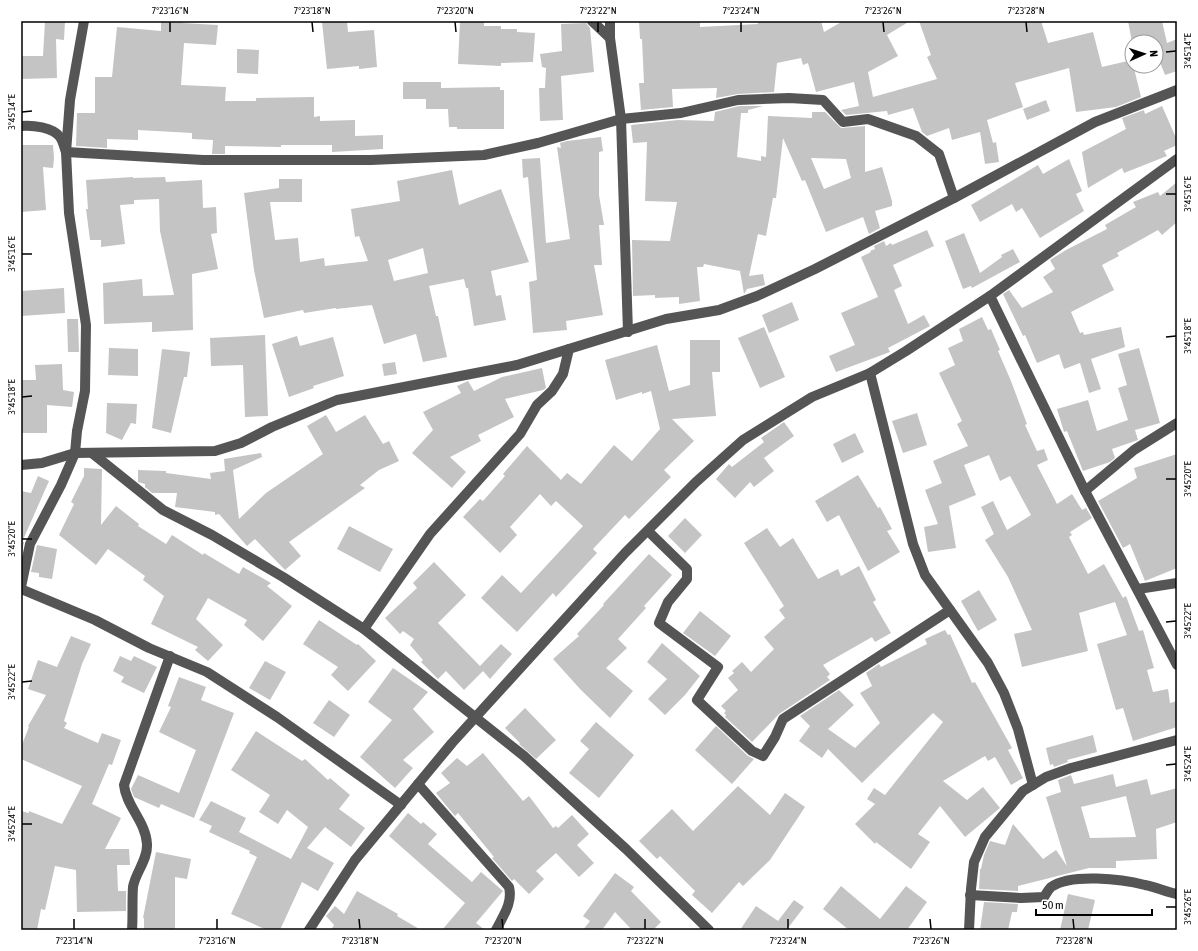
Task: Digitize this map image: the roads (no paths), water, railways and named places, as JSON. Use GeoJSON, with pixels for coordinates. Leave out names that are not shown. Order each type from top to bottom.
{"type":"FeatureCollection","features":[{"type":"Feature","properties":{"kind":"street"},"geometry":{"type":"LineString","coordinates":[[84,21],[70,100],[66,152],[69,213],[86,325],[85,391],[77,431],[75,453],[61,485],[30,544],[21,588],[95,620],[149,648],[206,672],[277,716],[401,805]]}},
{"type":"Feature","properties":{"kind":"street"},"geometry":{"type":"LineString","coordinates":[[592,21],[610,38]]}},
{"type":"Feature","properties":{"kind":"street"},"geometry":{"type":"LineString","coordinates":[[610,21],[610,38],[621,119],[628,332]]}},
{"type":"Feature","properties":{"kind":"street"},"geometry":{"type":"LineString","coordinates":[[21,465],[42,462],[75,453],[92,454],[215,451],[240,443],[272,427],[338,400],[517,364],[666,320],[719,310],[757,296],[814,269],[954,198],[1095,122],[1177,90]]}},
{"type":"Feature","properties":{"kind":"street"},"geometry":{"type":"LineString","coordinates":[[66,152],[203,160],[371,160],[484,155],[538,143],[621,119],[681,113],[738,100],[789,98],[823,100],[842,122],[868,119],[916,136],[939,154],[954,198]]}},
{"type":"Feature","properties":{"kind":"street"},"geometry":{"type":"LineString","coordinates":[[21,126],[28,125],[51,130],[60,136],[66,152]]}},
{"type":"Feature","properties":{"kind":"street"},"geometry":{"type":"LineString","coordinates":[[309,930],[355,860],[476,717],[648,531],[696,482],[743,440],[812,397],[870,373],[990,296],[1177,159]]}},
{"type":"Feature","properties":{"kind":"street"},"geometry":{"type":"LineString","coordinates":[[990,296],[1086,491],[1177,665]]}},
{"type":"Feature","properties":{"kind":"street"},"geometry":{"type":"LineString","coordinates":[[364,629],[430,534],[520,434],[537,405],[552,391],[563,374],[569,349]]}},
{"type":"Feature","properties":{"kind":"street"},"geometry":{"type":"LineString","coordinates":[[870,373],[913,544],[925,575],[988,663],[1004,692],[1018,729],[1033,785]]}},
{"type":"Feature","properties":{"kind":"street"},"geometry":{"type":"LineString","coordinates":[[1086,491],[1134,450],[1177,423]]}},
{"type":"Feature","properties":{"kind":"street"},"geometry":{"type":"LineString","coordinates":[[92,454],[163,510],[283,577],[364,629],[476,717],[556,784],[709,930]]}},
{"type":"Feature","properties":{"kind":"street"},"geometry":{"type":"LineString","coordinates":[[648,531],[687,569],[687,579],[668,602],[659,623],[718,667],[697,700],[752,751],[763,756],[775,737],[783,719],[950,610]]}},
{"type":"Feature","properties":{"kind":"street"},"geometry":{"type":"LineString","coordinates":[[1138,589],[1177,583]]}},
{"type":"Feature","properties":{"kind":"street"},"geometry":{"type":"LineString","coordinates":[[132,930],[133,886],[145,858],[147,844],[144,831],[125,794],[124,785],[170,656]]}},
{"type":"Feature","properties":{"kind":"street"},"geometry":{"type":"LineString","coordinates":[[969,930],[970,895],[974,862],[985,838],[1023,791],[1046,777],[1071,768],[1177,740]]}},
{"type":"Feature","properties":{"kind":"street"},"geometry":{"type":"LineString","coordinates":[[418,784],[509,887],[509,905],[496,930]]}},
{"type":"Feature","properties":{"kind":"street"},"geometry":{"type":"LineString","coordinates":[[970,895],[1021,898],[1044,897],[1052,887],[1078,878],[1099,878],[1145,885],[1164,892],[1177,894]]}}]}
